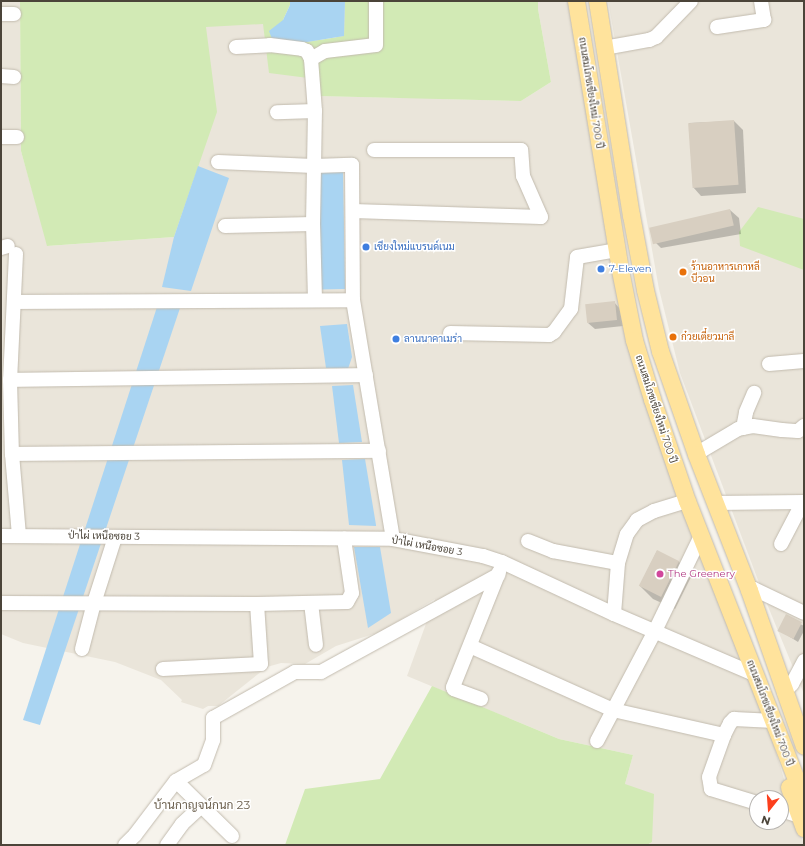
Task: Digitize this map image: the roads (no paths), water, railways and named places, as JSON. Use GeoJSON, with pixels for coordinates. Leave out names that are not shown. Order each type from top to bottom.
{"type":"FeatureCollection","features":[{"type":"Feature","properties":{"kind":"main road","name":"ถนนสมโภชเชียงใหม่ 700 ปี"},"geometry":{"type":"LineString","coordinates":[[576,1],[616,250],[634,340],[652,399],[687,501],[804,799]]}},
{"type":"Feature","properties":{"kind":"main road","name":"ถนนสมโภชเชียงใหม่ 700 ปี"},"geometry":{"type":"LineString","coordinates":[[597,1],[645,290],[660,352],[696,454],[749,590],[804,746]]}},
{"type":"Feature","properties":{"kind":"main road"},"geometry":{"type":"LineString","coordinates":[[784,692],[802,713],[804,719]]}},
{"type":"Feature","properties":{"kind":"main road"},"geometry":{"type":"LineString","coordinates":[[780,738],[785,774],[802,822]]}},
{"type":"Feature","properties":{"kind":"street"},"geometry":{"type":"LineString","coordinates":[[311,59],[325,51],[376,45],[376,1]]}},
{"type":"Feature","properties":{"kind":"street"},"geometry":{"type":"LineString","coordinates":[[604,44],[655,28],[680,1]]}},
{"type":"Feature","properties":{"kind":"street"},"geometry":{"type":"LineString","coordinates":[[604,44],[649,40],[656,37],[691,1]]}},
{"type":"Feature","properties":{"kind":"street"},"geometry":{"type":"LineString","coordinates":[[717,27],[764,20],[761,1]]}},
{"type":"Feature","properties":{"kind":"street"},"geometry":{"type":"LineString","coordinates":[[236,47],[270,44],[302,49],[307,52],[311,59],[315,111],[313,224],[315,300]]}},
{"type":"Feature","properties":{"kind":"street"},"geometry":{"type":"LineString","coordinates":[[277,112],[315,111]]}},
{"type":"Feature","properties":{"kind":"street"},"geometry":{"type":"LineString","coordinates":[[1,137],[17,137]]}},
{"type":"Feature","properties":{"kind":"street"},"geometry":{"type":"LineString","coordinates":[[353,211],[541,217],[523,176],[521,150],[374,150]]}},
{"type":"Feature","properties":{"kind":"street"},"geometry":{"type":"LineString","coordinates":[[218,162],[314,166],[352,165],[353,300],[393,539]]}},
{"type":"Feature","properties":{"kind":"street"},"geometry":{"type":"LineString","coordinates":[[225,226],[313,224]]}},
{"type":"Feature","properties":{"kind":"street"},"geometry":{"type":"LineString","coordinates":[[8,249],[14,302],[10,380],[12,454],[19,536]]}},
{"type":"Feature","properties":{"kind":"street"},"geometry":{"type":"LineString","coordinates":[[450,333],[548,335],[554,332],[571,309],[577,257],[616,250]]}},
{"type":"Feature","properties":{"kind":"street"},"geometry":{"type":"LineString","coordinates":[[14,302],[353,300]]}},
{"type":"Feature","properties":{"kind":"street"},"geometry":{"type":"LineString","coordinates":[[769,364],[804,361]]}},
{"type":"Feature","properties":{"kind":"street"},"geometry":{"type":"LineString","coordinates":[[10,380],[366,375]]}},
{"type":"Feature","properties":{"kind":"street"},"geometry":{"type":"LineString","coordinates":[[743,428],[746,412],[754,393]]}},
{"type":"Feature","properties":{"kind":"street"},"geometry":{"type":"LineString","coordinates":[[696,454],[743,428],[753,426],[798,431],[804,426]]}},
{"type":"Feature","properties":{"kind":"street"},"geometry":{"type":"LineString","coordinates":[[12,454],[379,451]]}},
{"type":"Feature","properties":{"kind":"street"},"geometry":{"type":"LineString","coordinates":[[614,614],[618,563],[627,534],[638,520],[654,511],[687,501]]}},
{"type":"Feature","properties":{"kind":"street"},"geometry":{"type":"LineString","coordinates":[[715,503],[804,502],[781,544]]}},
{"type":"Feature","properties":{"kind":"street","name":"ป่าไผ่ เหนือซอย 3"},"geometry":{"type":"LineString","coordinates":[[1,536],[393,539],[483,556],[500,569],[614,614],[756,675]]}},
{"type":"Feature","properties":{"kind":"street"},"geometry":{"type":"LineString","coordinates":[[597,741],[655,631],[701,536]]}},
{"type":"Feature","properties":{"kind":"street"},"geometry":{"type":"LineString","coordinates":[[82,649],[89,603],[111,537]]}},
{"type":"Feature","properties":{"kind":"street"},"geometry":{"type":"LineString","coordinates":[[1,603],[257,604],[347,602],[352,593],[344,539]]}},
{"type":"Feature","properties":{"kind":"street"},"geometry":{"type":"LineString","coordinates":[[528,541],[553,551],[618,563]]}},
{"type":"Feature","properties":{"kind":"street"},"geometry":{"type":"LineString","coordinates":[[481,699],[454,689],[453,687],[500,569]]}},
{"type":"Feature","properties":{"kind":"street"},"geometry":{"type":"LineString","coordinates":[[125,845],[136,835],[176,781],[204,765],[213,740],[214,718],[295,672],[321,672],[500,569]]}},
{"type":"Feature","properties":{"kind":"street"},"geometry":{"type":"LineString","coordinates":[[749,590],[754,589],[804,613]]}},
{"type":"Feature","properties":{"kind":"street"},"geometry":{"type":"LineString","coordinates":[[311,603],[316,644]]}},
{"type":"Feature","properties":{"kind":"street"},"geometry":{"type":"LineString","coordinates":[[163,669],[260,664],[257,604]]}},
{"type":"Feature","properties":{"kind":"street"},"geometry":{"type":"LineString","coordinates":[[470,646],[613,710],[724,735]]}},
{"type":"Feature","properties":{"kind":"street"},"geometry":{"type":"LineString","coordinates":[[784,692],[792,684],[804,661]]}},
{"type":"Feature","properties":{"kind":"street"},"geometry":{"type":"LineString","coordinates":[[749,801],[711,789],[709,777],[724,735],[730,723],[734,719],[774,721]]}},
{"type":"Feature","properties":{"kind":"street"},"geometry":{"type":"LineString","coordinates":[[176,781],[232,836]]}},
{"type":"Feature","properties":{"kind":"street"},"geometry":{"type":"LineString","coordinates":[[167,845],[182,824],[201,806]]}},
{"type":"Feature","properties":{"kind":"street"},"geometry":{"type":"LineString","coordinates":[[789,815],[802,822]]}},
{"type":"Feature","properties":{"kind":"water"},"geometry":{"type":"Polygon","coordinates":[[[290,1],[345,1],[344,36],[307,42],[289,42],[272,39],[269,31],[283,20],[290,5],[290,1]]]}},
{"type":"Feature","properties":{"kind":"water"},"geometry":{"type":"Polygon","coordinates":[[[198,166],[229,178],[191,291],[162,287],[174,237],[198,166]]]}},
{"type":"Feature","properties":{"kind":"water"},"geometry":{"type":"Polygon","coordinates":[[[318,170],[343,170],[345,289],[320,289],[318,170]]]}},
{"type":"Feature","properties":{"kind":"water"},"geometry":{"type":"Polygon","coordinates":[[[157,307],[180,308],[40,725],[23,720],[157,307]]]}},
{"type":"Feature","properties":{"kind":"water"},"geometry":{"type":"Polygon","coordinates":[[[347,324],[352,357],[348,369],[326,368],[320,326],[347,324]]]}},
{"type":"Feature","properties":{"kind":"water"},"geometry":{"type":"Polygon","coordinates":[[[353,385],[362,442],[339,443],[332,386],[353,385]]]}},
{"type":"Feature","properties":{"kind":"water"},"geometry":{"type":"Polygon","coordinates":[[[365,459],[376,526],[349,525],[342,460],[365,459]]]}},
{"type":"Feature","properties":{"kind":"water"},"geometry":{"type":"Polygon","coordinates":[[[354,547],[380,547],[391,613],[368,628],[354,547]]]}},
{"type":"Feature","properties":{"kind":"place","name":"เชียงใหม่แบรนด์เนม"},"geometry":{"type":"Point","coordinates":[366,247]}},
{"type":"Feature","properties":{"kind":"place","name":"7-Eleven"},"geometry":{"type":"Point","coordinates":[601,269]}},
{"type":"Feature","properties":{"kind":"place","name":"ร้านอาหารเกาหลี บีวอน"},"geometry":{"type":"Point","coordinates":[683,272]}},
{"type":"Feature","properties":{"kind":"place","name":"ก๋วยเตี๋ยวมาลี"},"geometry":{"type":"Point","coordinates":[673,337]}},
{"type":"Feature","properties":{"kind":"place","name":"ลานนาคาเมร่า"},"geometry":{"type":"Point","coordinates":[396,339]}},
{"type":"Feature","properties":{"kind":"place","name":"The Greenery"},"geometry":{"type":"Point","coordinates":[660,574]}},
{"type":"Feature","properties":{"kind":"district","name":"บ้านกาญจน์กนก 23"},"geometry":{"type":"Point","coordinates":[202,805]}}]}
